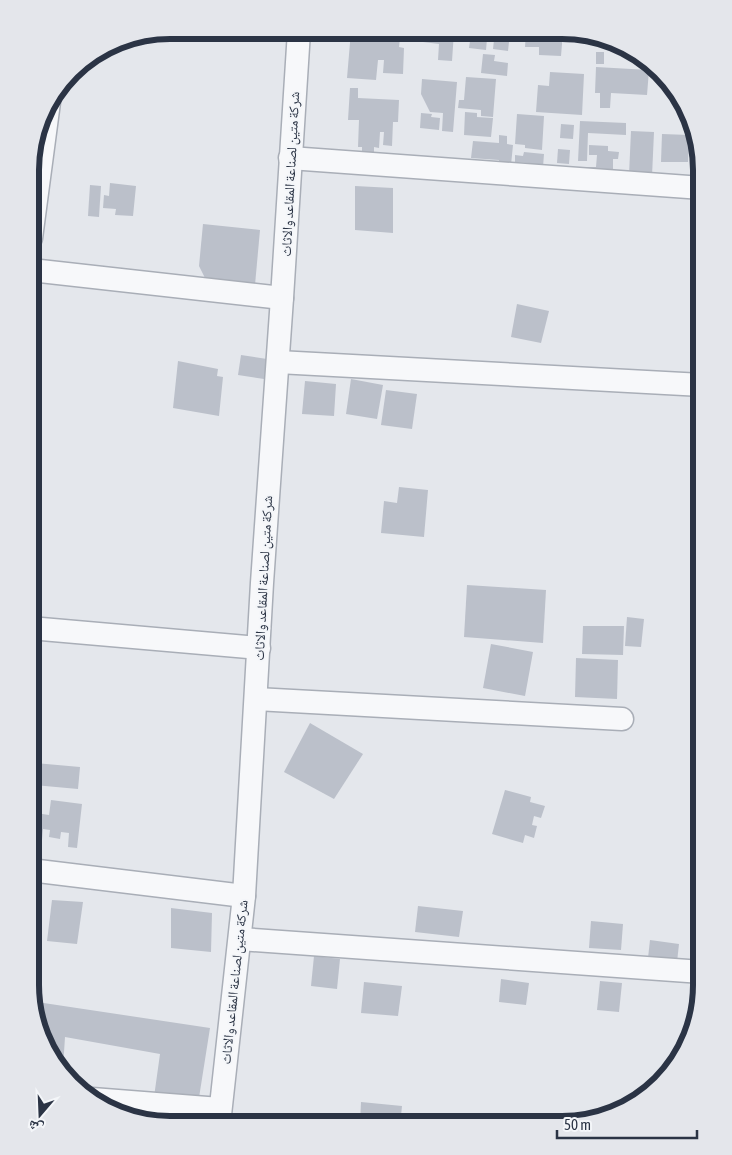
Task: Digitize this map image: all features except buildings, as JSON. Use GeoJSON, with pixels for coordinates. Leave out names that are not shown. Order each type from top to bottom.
{"type":"FeatureCollection","features":[{"type":"Feature","properties":{"kind":"street","name":"شركة متين لصناعة المقاعد والاثاث"},"geometry":{"type":"LineString","coordinates":[[220,1116],[244,896],[262,574],[278,362],[298,39]]}},
{"type":"Feature","properties":{"kind":"street"},"geometry":{"type":"LineString","coordinates":[[39,178],[45,130]]}},
{"type":"Feature","properties":{"kind":"street"},"geometry":{"type":"LineString","coordinates":[[290,158],[693,187]]}},
{"type":"Feature","properties":{"kind":"street"},"geometry":{"type":"LineString","coordinates":[[39,271],[282,298]]}},
{"type":"Feature","properties":{"kind":"street"},"geometry":{"type":"LineString","coordinates":[[278,362],[693,385]]}},
{"type":"Feature","properties":{"kind":"street"},"geometry":{"type":"LineString","coordinates":[[39,629],[259,648]]}},
{"type":"Feature","properties":{"kind":"street"},"geometry":{"type":"LineString","coordinates":[[256,699],[622,719]]}},
{"type":"Feature","properties":{"kind":"street"},"geometry":{"type":"LineString","coordinates":[[39,871],[244,896]]}},
{"type":"Feature","properties":{"kind":"street"},"geometry":{"type":"LineString","coordinates":[[240,939],[693,971]]}},
{"type":"Feature","properties":{"kind":"street"},"geometry":{"type":"LineString","coordinates":[[109,1101],[220,1116]]}}]}
